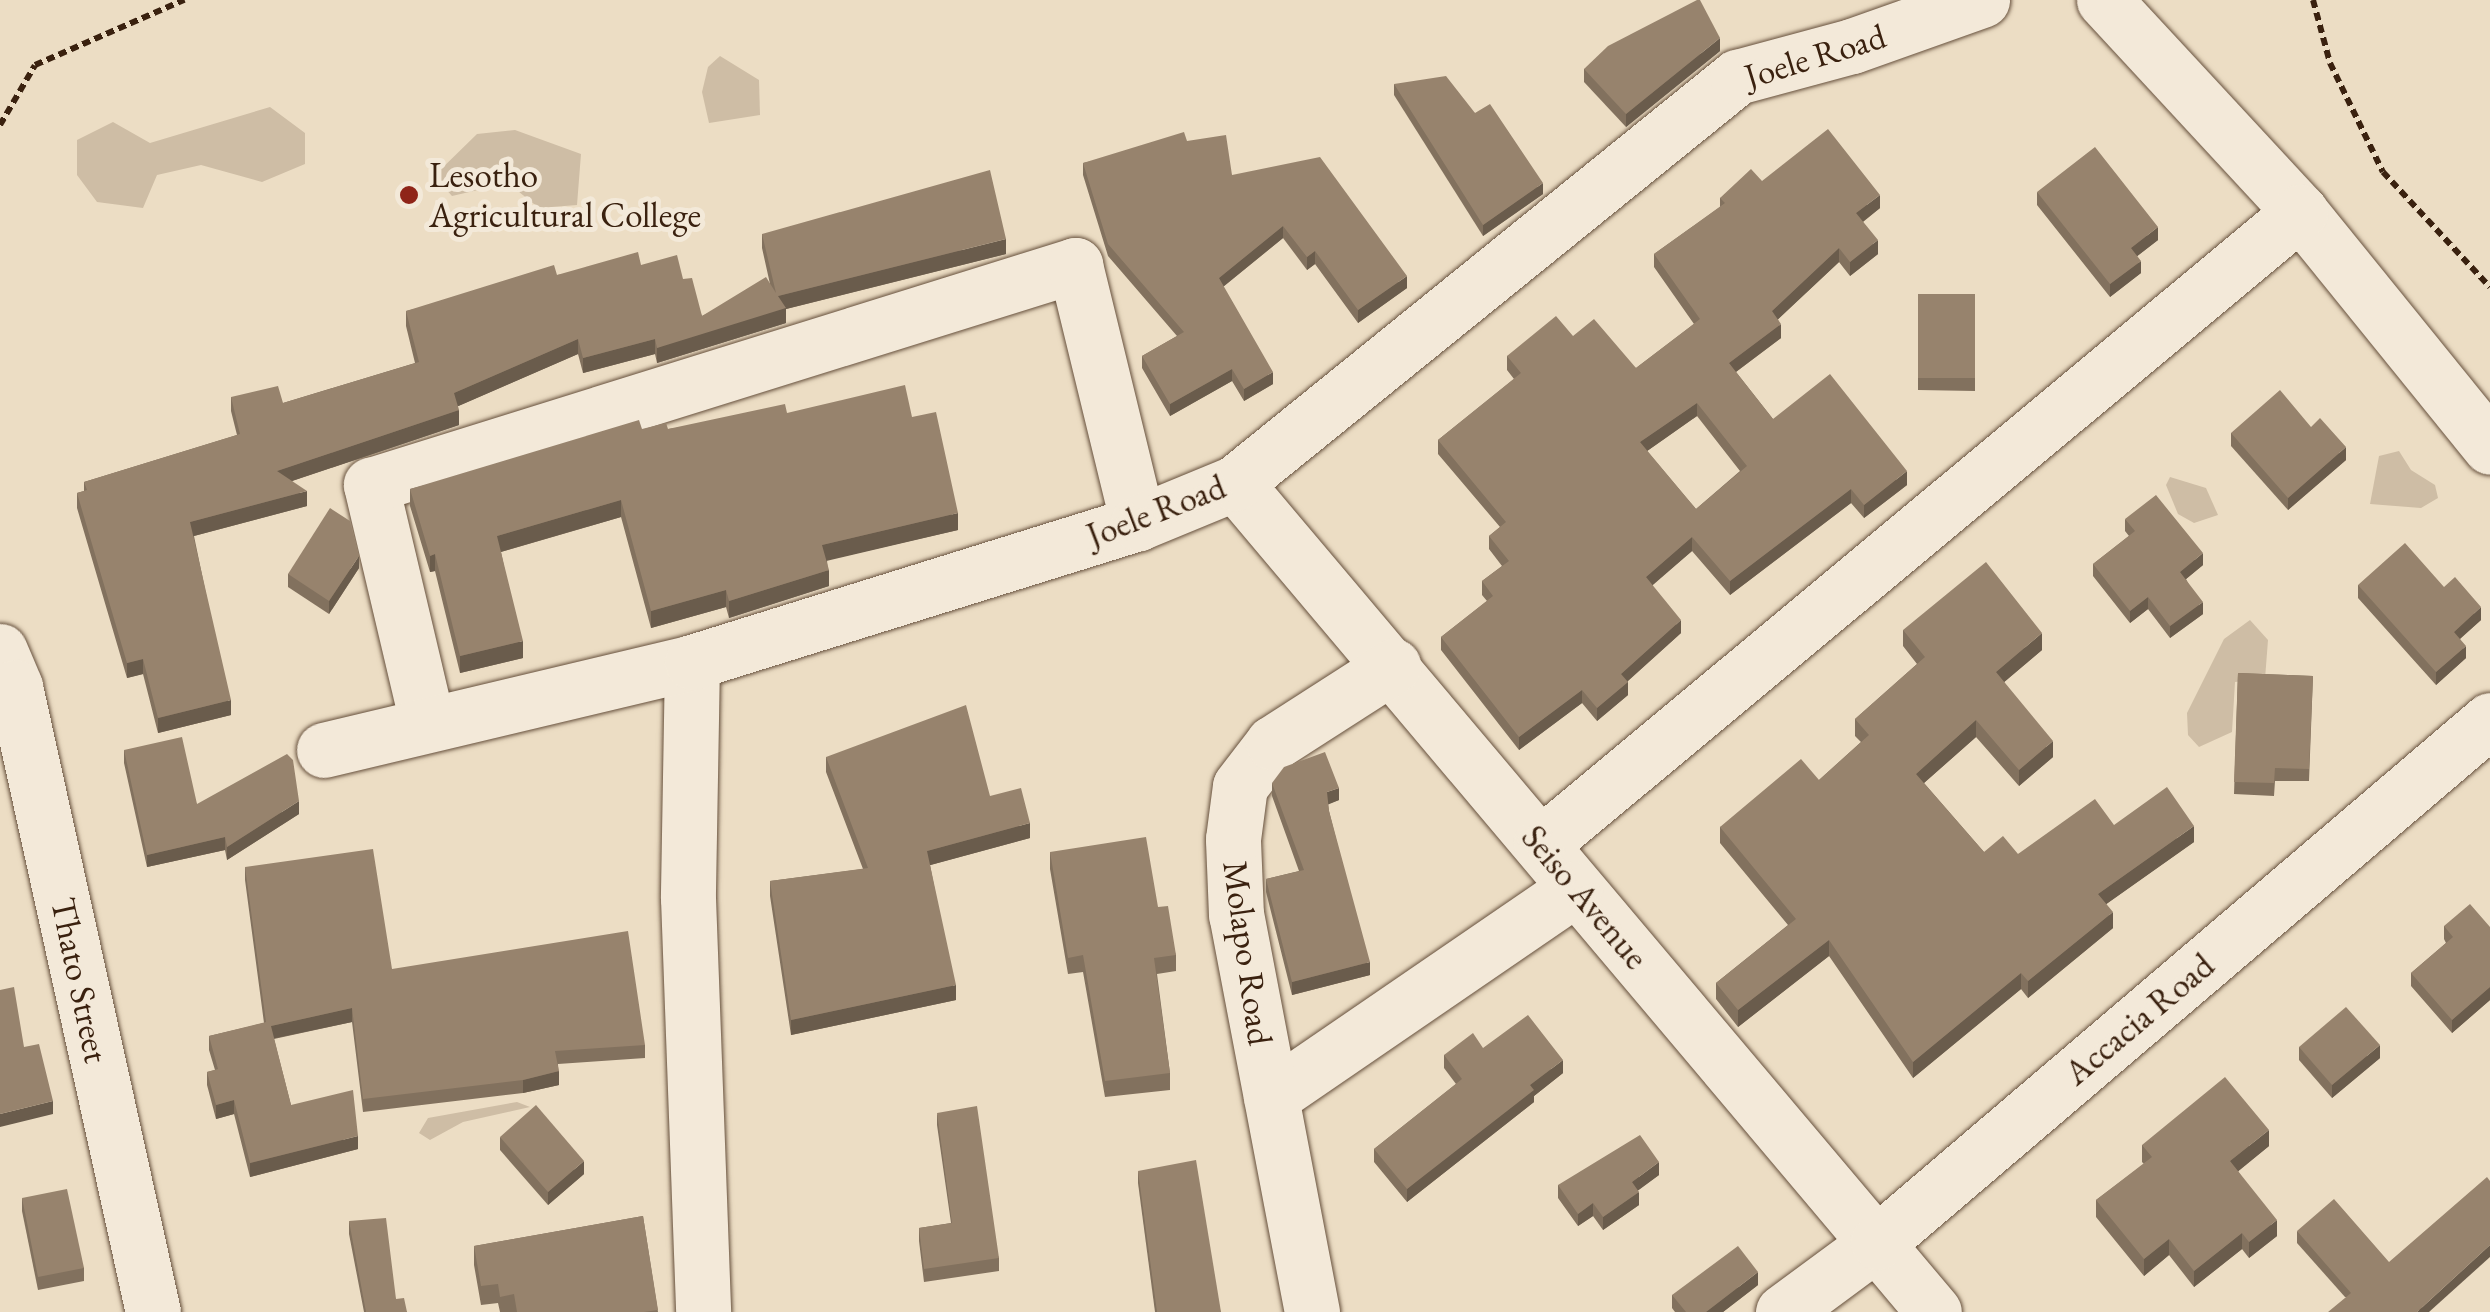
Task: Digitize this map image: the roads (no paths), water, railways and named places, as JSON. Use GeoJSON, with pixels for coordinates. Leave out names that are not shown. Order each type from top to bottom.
{"type":"FeatureCollection","features":[{"type":"Feature","properties":{"kind":"street","name":"Joele Road"},"geometry":{"type":"LineString","coordinates":[[324,750],[427,722],[692,662],[1138,523],[1235,482],[1737,77],[1852,46],[1982,0]]}},
{"type":"Feature","properties":{"kind":"street"},"geometry":{"type":"LineString","coordinates":[[2104,0],[2300,212],[2490,447]]}},
{"type":"Feature","properties":{"kind":"street"},"geometry":{"type":"LineString","coordinates":[[1541,844],[2300,212]]}},
{"type":"Feature","properties":{"kind":"street"},"geometry":{"type":"LineString","coordinates":[[427,722],[371,485],[1075,265],[1138,523]]}},
{"type":"Feature","properties":{"kind":"street","name":"Seiso Avenue"},"geometry":{"type":"LineString","coordinates":[[1235,482],[1934,1312]]}},
{"type":"Feature","properties":{"kind":"street","name":"Thato Street"},"geometry":{"type":"LineString","coordinates":[[0,650],[15,687],[153,1312]]}},
{"type":"Feature","properties":{"kind":"street"},"geometry":{"type":"LineString","coordinates":[[692,662],[688,898],[704,1312]]}},
{"type":"Feature","properties":{"kind":"street","name":"Molapo Road"},"geometry":{"type":"LineString","coordinates":[[1312,1312],[1236,916],[1233,840],[1240,786],[1274,742],[1393,666]]}},
{"type":"Feature","properties":{"kind":"street","name":"Accacia Road"},"geometry":{"type":"LineString","coordinates":[[1783,1312],[1878,1242],[2490,720]]}},
{"type":"Feature","properties":{"kind":"street"},"geometry":{"type":"LineString","coordinates":[[1271,1097],[1575,889]]}},
{"type":"Feature","properties":{"kind":"place","name":"Lesotho Agricultural College"},"geometry":{"type":"Point","coordinates":[409,195]}}]}
